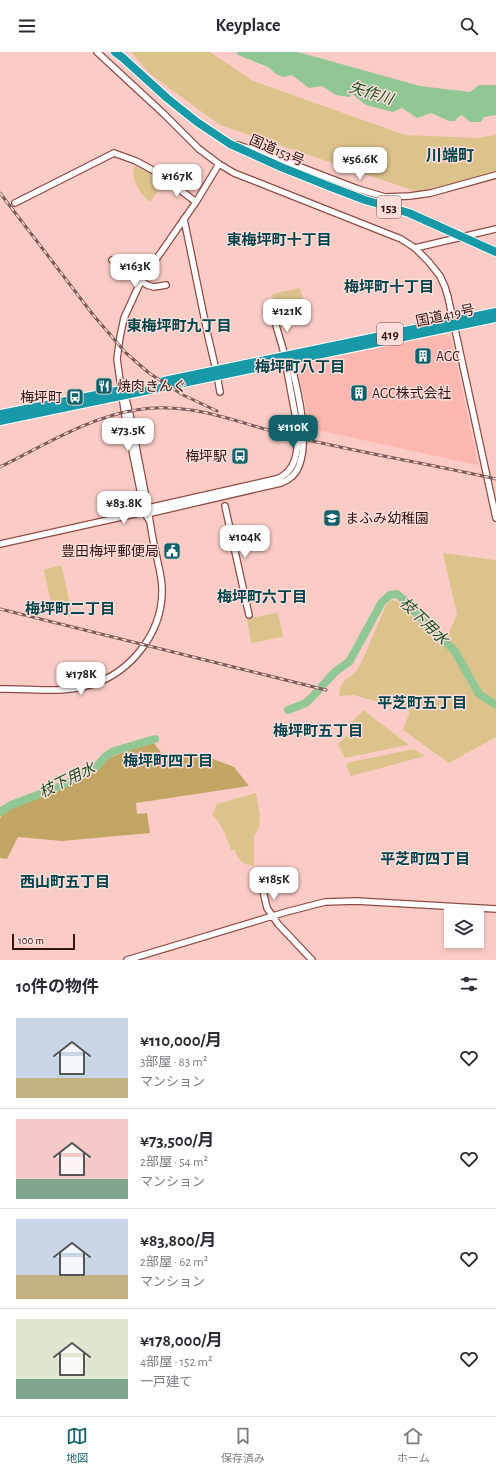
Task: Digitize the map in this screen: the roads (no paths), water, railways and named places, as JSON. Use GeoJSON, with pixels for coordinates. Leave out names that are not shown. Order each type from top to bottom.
{"type":"FeatureCollection","features":[{"type":"Feature","properties":{"kind":"highway","name":"国道153号"},"geometry":{"type":"LineString","coordinates":[[115,52],[167,98],[197,122],[230,144],[331,187],[365,200],[410,213],[496,252]]}},
{"type":"Feature","properties":{"kind":"highway","name":"国道419号"},"geometry":{"type":"LineString","coordinates":[[0,421],[287,356],[454,323],[496,312]]}},
{"type":"Feature","properties":{"kind":"highway","name":"国道419号"},"geometry":{"type":"LineString","coordinates":[[454,323],[496,318]]}},
{"type":"Feature","properties":{"kind":"highway","name":"国道419号"},"geometry":{"type":"LineString","coordinates":[[0,414],[124,393]]}},
{"type":"Feature","properties":{"kind":"street"},"geometry":{"type":"LineString","coordinates":[[97,52],[164,114],[199,149],[219,164],[234,173],[270,188],[393,235],[415,248],[428,261],[440,276],[446,287],[496,518]]}},
{"type":"Feature","properties":{"kind":"street"},"geometry":{"type":"LineString","coordinates":[[230,144],[242,145],[358,189],[385,197],[431,194],[496,176]]}},
{"type":"Feature","properties":{"kind":"street"},"geometry":{"type":"LineString","coordinates":[[15,203],[114,153],[158,173],[196,202]]}},
{"type":"Feature","properties":{"kind":"street"},"geometry":{"type":"LineString","coordinates":[[0,689],[60,690],[83,687],[97,683],[114,674],[135,658],[151,634],[157,619],[162,597],[161,577],[125,416],[124,393],[117,358],[120,337],[124,318],[141,281],[196,202],[219,164]]}},
{"type":"Feature","properties":{"kind":"street"},"geometry":{"type":"LineString","coordinates":[[184,219],[220,392]]}},
{"type":"Feature","properties":{"kind":"street"},"geometry":{"type":"LineString","coordinates":[[415,248],[496,229]]}},
{"type":"Feature","properties":{"kind":"street"},"geometry":{"type":"LineString","coordinates":[[112,260],[141,281],[154,287],[166,285]]}},
{"type":"Feature","properties":{"kind":"street"},"geometry":{"type":"LineString","coordinates":[[0,544],[282,483],[290,478],[299,466],[303,443],[301,408],[287,356],[275,322]]}},
{"type":"Feature","properties":{"kind":"street"},"geometry":{"type":"LineString","coordinates":[[225,506],[249,615]]}},
{"type":"Feature","properties":{"kind":"street"},"geometry":{"type":"LineString","coordinates":[[262,891],[267,908],[272,916],[312,960]]}},
{"type":"Feature","properties":{"kind":"street"},"geometry":{"type":"LineString","coordinates":[[127,960],[272,916],[315,904],[336,901],[496,909]]}},
{"type":"Feature","properties":{"kind":"water","name":"矢作川"},"geometry":{"type":"Polygon","coordinates":[[[236,52],[298,52],[420,86],[470,92],[479,85],[496,85],[496,115],[484,117],[481,122],[470,122],[462,115],[455,121],[449,121],[431,113],[417,118],[402,108],[393,112],[366,105],[352,94],[349,97],[336,95],[322,86],[309,88],[292,75],[284,77],[276,74],[268,67],[238,55],[236,52]]]}},
{"type":"Feature","properties":{"kind":"waterway","name":"枝下用水"},"geometry":{"type":"LineString","coordinates":[[322,686],[336,671],[349,662],[382,602],[390,595],[397,594],[454,650],[479,694],[496,705]]}},
{"type":"Feature","properties":{"kind":"waterway","name":"枝下用水"},"geometry":{"type":"LineString","coordinates":[[288,710],[306,703],[318,691]]}},
{"type":"Feature","properties":{"kind":"waterway","name":"枝下用水"},"geometry":{"type":"LineString","coordinates":[[0,812],[11,805],[61,786],[95,768],[106,756],[114,751],[155,739]]}},
{"type":"Feature","properties":{"kind":"railway"},"geometry":{"type":"LineString","coordinates":[[0,193],[94,316],[126,353],[149,373],[183,395],[217,411]]}},
{"type":"Feature","properties":{"kind":"railway"},"geometry":{"type":"LineString","coordinates":[[0,467],[66,433],[101,419],[136,410],[177,408],[217,415],[320,443],[496,479]]}},
{"type":"Feature","properties":{"kind":"railway"},"geometry":{"type":"LineString","coordinates":[[280,427],[309,435]]}},
{"type":"Feature","properties":{"kind":"railway"},"geometry":{"type":"LineString","coordinates":[[0,609],[326,690]]}},
{"type":"Feature","properties":{"kind":"place","name":"AGC"},"geometry":{"type":"Point","coordinates":[423,356]}},
{"type":"Feature","properties":{"kind":"place","name":"焼肉きんぐ"},"geometry":{"type":"Point","coordinates":[104,386]}},
{"type":"Feature","properties":{"kind":"place","name":"AGC株式会社"},"geometry":{"type":"Point","coordinates":[359,393]}},
{"type":"Feature","properties":{"kind":"place","name":"梅坪町"},"geometry":{"type":"Point","coordinates":[75,397]}},
{"type":"Feature","properties":{"kind":"place","name":"梅坪駅"},"geometry":{"type":"Point","coordinates":[240,456]}},
{"type":"Feature","properties":{"kind":"place","name":"まふみ幼稚園"},"geometry":{"type":"Point","coordinates":[332,518]}},
{"type":"Feature","properties":{"kind":"place","name":"豊田梅坪郵便局"},"geometry":{"type":"Point","coordinates":[172,551]}},
{"type":"Feature","properties":{"kind":"district","name":"川端町"},"geometry":{"type":"Point","coordinates":[450,155]}},
{"type":"Feature","properties":{"kind":"district","name":"東梅坪町十丁目"},"geometry":{"type":"Point","coordinates":[279,240]}},
{"type":"Feature","properties":{"kind":"district","name":"梅坪町十丁目"},"geometry":{"type":"Point","coordinates":[389,287]}},
{"type":"Feature","properties":{"kind":"district","name":"東梅坪町九丁目"},"geometry":{"type":"Point","coordinates":[179,326]}},
{"type":"Feature","properties":{"kind":"district","name":"梅坪町八丁目"},"geometry":{"type":"Point","coordinates":[300,367]}},
{"type":"Feature","properties":{"kind":"district","name":"梅坪町六丁目"},"geometry":{"type":"Point","coordinates":[262,597]}},
{"type":"Feature","properties":{"kind":"district","name":"梅坪町二丁目"},"geometry":{"type":"Point","coordinates":[70,609]}},
{"type":"Feature","properties":{"kind":"district","name":"平芝町五丁目"},"geometry":{"type":"Point","coordinates":[422,703]}},
{"type":"Feature","properties":{"kind":"district","name":"梅坪町五丁目"},"geometry":{"type":"Point","coordinates":[318,731]}},
{"type":"Feature","properties":{"kind":"district","name":"梅坪町四丁目"},"geometry":{"type":"Point","coordinates":[168,761]}},
{"type":"Feature","properties":{"kind":"district","name":"平芝町四丁目"},"geometry":{"type":"Point","coordinates":[425,859]}},
{"type":"Feature","properties":{"kind":"district","name":"西山町五丁目"},"geometry":{"type":"Point","coordinates":[65,882]}}]}
